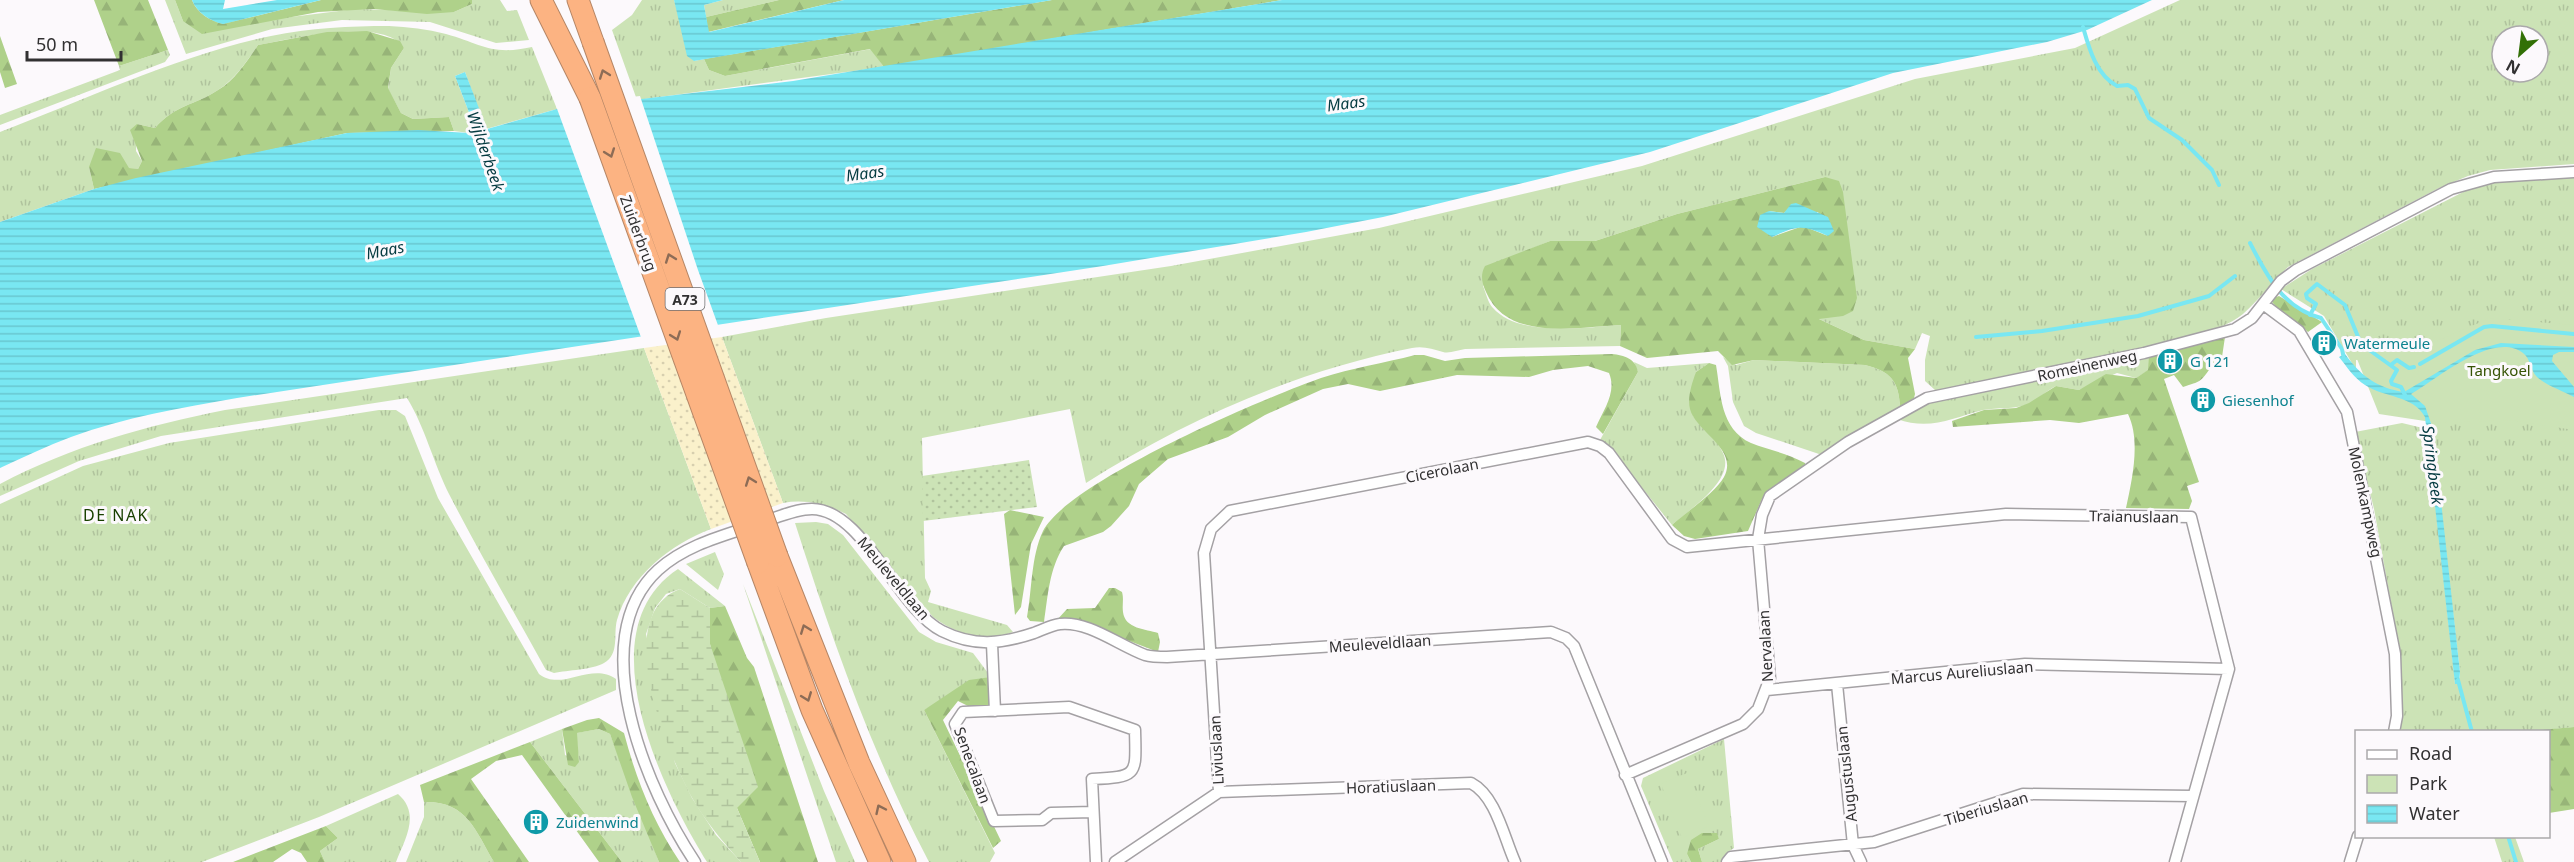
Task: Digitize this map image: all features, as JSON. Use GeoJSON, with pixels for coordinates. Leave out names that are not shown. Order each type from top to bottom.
{"type":"FeatureCollection","features":[{"type":"Feature","properties":{"kind":"highway","name":"Zuiderbrug"},"geometry":{"type":"LineString","coordinates":[[565,2],[593,42],[767,560]]}},
{"type":"Feature","properties":{"kind":"highway","name":"Zuiderbrug"},"geometry":{"type":"LineString","coordinates":[[565,2],[590,98],[767,560]]}},
{"type":"Feature","properties":{"kind":"highway","name":"A73"},"geometry":{"type":"LineString","coordinates":[[767,560],[820,729],[880,862]]}},
{"type":"Feature","properties":{"kind":"highway","name":"A73"},"geometry":{"type":"LineString","coordinates":[[767,560],[905,862]]}},
{"type":"Feature","properties":{"kind":"street","name":"Romeinenweg"},"geometry":{"type":"LineString","coordinates":[[1758,539],[1762,515],[1770,496],[1848,442],[1927,398],[2199,340],[2235,329],[2252,318],[2281,281],[2296,270],[2451,189],[2494,177],[2574,172]]}},
{"type":"Feature","properties":{"kind":"street","name":"Molenkampweg"},"geometry":{"type":"LineString","coordinates":[[2263,304],[2299,331],[2347,412],[2396,654],[2397,716],[2394,730]]}},
{"type":"Feature","properties":{"kind":"street","name":"Cicerolaan"},"geometry":{"type":"LineString","coordinates":[[1211,655],[1204,552],[1211,530],[1230,512],[1588,442],[1609,453],[1672,539],[1687,548],[1758,539]]}},
{"type":"Feature","properties":{"kind":"street","name":"Meuleveldlaan"},"geometry":{"type":"LineString","coordinates":[[695,862],[677,836],[647,772],[627,699],[623,664],[624,640],[636,598],[657,571],[673,558],[710,540],[789,513],[812,509],[832,513],[849,525],[917,610],[940,630],[967,641],[992,644],[1060,624],[1081,626],[1147,656],[1211,655],[1551,632],[1566,638],[1574,646],[1662,862]]}},
{"type":"Feature","properties":{"kind":"street","name":"Traianuslaan"},"geometry":{"type":"LineString","coordinates":[[1758,539],[2006,514],[2191,517],[2229,669],[2175,862]]}},
{"type":"Feature","properties":{"kind":"street","name":"Nervalaan"},"geometry":{"type":"LineString","coordinates":[[1625,775],[1743,724],[1758,709],[1770,678],[1758,539]]}},
{"type":"Feature","properties":{"kind":"street"},"geometry":{"type":"LineString","coordinates":[[992,644],[995,711]]}},
{"type":"Feature","properties":{"kind":"street","name":"Liviuslaan"},"geometry":{"type":"LineString","coordinates":[[1115,862],[1219,792],[1211,655]]}},
{"type":"Feature","properties":{"kind":"street","name":"Marcus Aureliuslaan"},"geometry":{"type":"LineString","coordinates":[[1767,690],[2025,664],[2229,669]]}},
{"type":"Feature","properties":{"kind":"street","name":"Augustuslaan"},"geometry":{"type":"LineString","coordinates":[[1837,684],[1853,844],[1862,862]]}},
{"type":"Feature","properties":{"kind":"street","name":"Senecalaan"},"geometry":{"type":"LineString","coordinates":[[1093,812],[1052,813],[1042,820],[994,821],[955,724],[963,712],[1069,707],[1135,730],[1136,764],[1131,773],[1122,778],[1092,779],[1096,862]]}},
{"type":"Feature","properties":{"kind":"street","name":"Horatiuslaan"},"geometry":{"type":"LineString","coordinates":[[1219,792],[1471,783],[1479,787],[1488,799],[1515,862]]}},
{"type":"Feature","properties":{"kind":"street","name":"Tiberiuslaan"},"geometry":{"type":"LineString","coordinates":[[1727,862],[1731,856],[1874,843],[2023,794],[2193,796]]}},
{"type":"Feature","properties":{"kind":"street"},"geometry":{"type":"LineString","coordinates":[[2350,862],[2358,838]]}},
{"type":"Feature","properties":{"kind":"green space"},"geometry":{"type":"Polygon","coordinates":[[[94,0],[148,0],[168,50],[119,66],[94,0]]]}},
{"type":"Feature","properties":{"kind":"green space"},"geometry":{"type":"Polygon","coordinates":[[[165,0],[175,0],[183,21],[283,18],[355,9],[454,12],[472,4],[472,0],[500,0],[507,11],[517,10],[529,40],[496,43],[430,22],[342,20],[272,29],[186,54],[165,0]]]}},
{"type":"Feature","properties":{"kind":"green space"},"geometry":{"type":"Polygon","coordinates":[[[175,0],[192,0],[204,16],[223,24],[321,0],[472,0],[472,4],[454,12],[427,14],[374,9],[318,12],[202,34],[183,21],[175,0]]]}},
{"type":"Feature","properties":{"kind":"green space"},"geometry":{"type":"Polygon","coordinates":[[[642,0],[674,0],[694,61],[704,59],[709,70],[725,76],[871,49],[884,67],[637,100],[612,30],[632,15],[642,0]]]}},
{"type":"Feature","properties":{"kind":"green space"},"geometry":{"type":"Polygon","coordinates":[[[723,0],[779,0],[706,17],[704,5],[723,0]]]}},
{"type":"Feature","properties":{"kind":"green space"},"geometry":{"type":"Polygon","coordinates":[[[779,0],[844,0],[708,32],[706,17],[779,0]]]}},
{"type":"Feature","properties":{"kind":"green space"},"geometry":{"type":"Polygon","coordinates":[[[1052,0],[1282,0],[884,67],[870,49],[725,76],[709,70],[704,59],[1052,0]]]}},
{"type":"Feature","properties":{"kind":"green space"},"geometry":{"type":"Polygon","coordinates":[[[2180,0],[2574,0],[2574,164],[2490,170],[2439,188],[2288,267],[2238,318],[2196,336],[1942,390],[1935,390],[1925,381],[1925,360],[1930,336],[1922,333],[1915,349],[1864,340],[1817,318],[1829,316],[1825,177],[1677,214],[1595,241],[1550,241],[1521,253],[1483,286],[1491,306],[1519,324],[1536,327],[1554,329],[1621,325],[1620,346],[1465,349],[1448,353],[1416,347],[1369,358],[1284,384],[1243,400],[1162,439],[1086,483],[1070,409],[922,438],[925,578],[931,591],[928,602],[1007,625],[1013,632],[992,637],[961,632],[933,617],[846,514],[815,503],[783,503],[722,337],[826,318],[1171,266],[1379,228],[1642,166],[1915,79],[2075,48],[2180,0]]]}},
{"type":"Feature","properties":{"kind":"green space"},"geometry":{"type":"Polygon","coordinates":[[[389,26],[439,32],[487,48],[506,50],[532,47],[557,109],[486,129],[465,72],[455,76],[475,128],[469,133],[454,131],[449,117],[413,119],[401,113],[388,89],[391,68],[404,48],[393,38],[377,33],[336,32],[258,45],[235,75],[218,90],[170,114],[155,128],[137,124],[136,151],[142,161],[138,169],[89,167],[94,189],[0,222],[0,132],[168,66],[237,44],[300,31],[389,26]]]}},
{"type":"Feature","properties":{"kind":"green space"},"geometry":{"type":"Polygon","coordinates":[[[367,31],[400,41],[404,48],[391,68],[388,88],[401,113],[413,119],[449,117],[454,131],[347,133],[94,189],[89,167],[96,148],[120,153],[129,168],[138,169],[142,161],[130,130],[137,124],[155,128],[170,114],[218,90],[235,76],[258,45],[327,32],[367,31]]]}},
{"type":"Feature","properties":{"kind":"green space"},"geometry":{"type":"Polygon","coordinates":[[[0,36],[17,84],[5,88],[0,72],[0,36]]]}},
{"type":"Feature","properties":{"kind":"green space"},"geometry":{"type":"Polygon","coordinates":[[[168,50],[170,55],[165,62],[0,125],[0,115],[120,70],[119,66],[168,50]]]}},
{"type":"Feature","properties":{"kind":"green space"},"geometry":{"type":"Polygon","coordinates":[[[1825,177],[1839,181],[1843,192],[1857,298],[1853,311],[1843,316],[1819,319],[1864,340],[1915,349],[1908,358],[1914,398],[1900,407],[1898,390],[1892,378],[1881,370],[1865,365],[1754,360],[1732,365],[1718,351],[1647,358],[1620,346],[1621,325],[1564,329],[1526,325],[1510,319],[1496,308],[1486,292],[1482,276],[1485,266],[1550,241],[1595,241],[1677,214],[1825,177]],[[1796,204],[1784,213],[1769,211],[1772,237],[1803,226],[1828,236],[1818,212],[1811,212],[1796,204]]]}},
{"type":"Feature","properties":{"kind":"green space"},"geometry":{"type":"Polygon","coordinates":[[[2574,177],[2574,339],[2356,360],[2356,370],[2324,316],[2281,289],[2312,269],[2473,187],[2504,180],[2574,177]]]}},
{"type":"Feature","properties":{"kind":"green space"},"geometry":{"type":"Polygon","coordinates":[[[2279,296],[2322,322],[2308,332],[2273,304],[2270,299],[2279,296]]]}},
{"type":"Feature","properties":{"kind":"green space","name":"Tangkoel"},"geometry":{"type":"Polygon","coordinates":[[[2490,318],[2574,325],[2574,430],[2510,420],[2438,423],[2379,414],[2341,319],[2410,353],[2490,318]]]}},
{"type":"Feature","properties":{"kind":"green space"},"geometry":{"type":"Polygon","coordinates":[[[2225,337],[2222,357],[2212,365],[2200,381],[2183,387],[2174,375],[2164,379],[2199,482],[2187,486],[2192,501],[2189,509],[2126,508],[2135,448],[2128,414],[2079,423],[2050,420],[1953,427],[1952,421],[1984,410],[2016,408],[2029,403],[2056,386],[2079,390],[2106,374],[2136,378],[2148,370],[2149,356],[2225,337]]]}},
{"type":"Feature","properties":{"kind":"green space"},"geometry":{"type":"Polygon","coordinates":[[[644,348],[711,529],[696,535],[667,553],[641,576],[623,604],[617,620],[612,655],[604,663],[593,667],[554,673],[546,670],[449,494],[419,420],[407,398],[161,436],[79,461],[0,496],[0,484],[54,459],[138,430],[196,416],[644,348]]]}},
{"type":"Feature","properties":{"kind":"green space"},"geometry":{"type":"Polygon","coordinates":[[[1612,354],[1629,358],[1635,364],[1638,372],[1603,434],[1596,427],[1611,394],[1611,380],[1609,373],[1588,366],[1553,370],[1529,377],[1457,375],[1380,391],[1348,384],[1323,389],[1265,415],[1228,437],[1168,459],[1139,484],[1129,506],[1111,526],[1103,532],[1064,546],[1052,573],[1044,622],[1030,621],[1027,617],[1039,541],[1043,531],[1060,511],[1089,489],[1127,466],[1170,443],[1257,403],[1344,371],[1415,355],[1445,361],[1465,358],[1612,354]]]}},
{"type":"Feature","properties":{"kind":"green space"},"geometry":{"type":"Polygon","coordinates":[[[2149,356],[2149,370],[2136,378],[2117,373],[2079,390],[2056,386],[2029,404],[1983,410],[1931,424],[1897,419],[1931,401],[2149,356]]]}},
{"type":"Feature","properties":{"kind":"green space"},"geometry":{"type":"Polygon","coordinates":[[[1723,357],[1736,365],[1754,360],[1874,367],[1887,374],[1895,384],[1900,407],[1826,453],[1819,454],[1756,433],[1744,426],[1733,402],[1728,366],[1723,357]]]}},
{"type":"Feature","properties":{"kind":"green space"},"geometry":{"type":"Polygon","coordinates":[[[1634,362],[1647,368],[1709,363],[1696,372],[1693,416],[1714,438],[1723,453],[1725,463],[1723,473],[1709,493],[1672,525],[1609,447],[1600,440],[1638,372],[1634,362]]]}},
{"type":"Feature","properties":{"kind":"green space"},"geometry":{"type":"Polygon","coordinates":[[[1709,363],[1716,365],[1721,399],[1733,429],[1751,443],[1785,454],[1805,463],[1805,467],[1762,499],[1748,531],[1695,539],[1684,536],[1672,525],[1720,483],[1727,467],[1726,458],[1721,449],[1694,417],[1689,405],[1690,391],[1696,372],[1709,363]]]}},
{"type":"Feature","properties":{"kind":"green space"},"geometry":{"type":"Polygon","coordinates":[[[2484,407],[2574,421],[2574,727],[2546,730],[2398,730],[2400,653],[2374,509],[2355,432],[2402,423],[2427,429],[2455,684],[2459,684],[2460,672],[2430,416],[2484,407]]]}},
{"type":"Feature","properties":{"kind":"green space"},"geometry":{"type":"Polygon","coordinates":[[[379,410],[396,410],[405,416],[438,498],[539,674],[548,679],[557,680],[587,674],[606,674],[616,679],[616,690],[319,817],[202,862],[0,862],[0,504],[83,466],[169,443],[379,410]]]}},
{"type":"Feature","properties":{"kind":"green space"},"geometry":{"type":"Polygon","coordinates":[[[1029,460],[1037,507],[923,521],[922,476],[1029,460]]]}},
{"type":"Feature","properties":{"kind":"green space"},"geometry":{"type":"Polygon","coordinates":[[[1010,510],[1044,517],[1031,544],[1021,607],[1015,615],[1004,514],[1010,510]]]}},
{"type":"Feature","properties":{"kind":"green space"},"geometry":{"type":"Polygon","coordinates":[[[795,523],[828,524],[843,535],[919,632],[936,642],[973,653],[991,677],[924,710],[995,853],[990,862],[929,862],[908,821],[855,696],[795,523]]]}},
{"type":"Feature","properties":{"kind":"green space"},"geometry":{"type":"Polygon","coordinates":[[[715,552],[724,574],[718,590],[686,564],[715,552]]]}},
{"type":"Feature","properties":{"kind":"green space"},"geometry":{"type":"Polygon","coordinates":[[[678,569],[725,606],[710,608],[680,589],[666,594],[655,608],[646,634],[675,763],[692,798],[716,835],[741,862],[707,862],[671,795],[654,754],[641,712],[634,670],[637,631],[650,596],[678,569]]]}},
{"type":"Feature","properties":{"kind":"green space"},"geometry":{"type":"Polygon","coordinates":[[[743,584],[824,791],[855,862],[836,862],[743,584]]]}},
{"type":"Feature","properties":{"kind":"green space"},"geometry":{"type":"Polygon","coordinates":[[[1109,588],[1122,592],[1123,612],[1128,622],[1158,633],[1160,642],[1158,652],[1111,634],[1056,621],[1067,609],[1095,608],[1109,588]]]}},
{"type":"Feature","properties":{"kind":"green space"},"geometry":{"type":"Polygon","coordinates":[[[680,589],[710,608],[710,644],[758,787],[737,808],[760,862],[741,862],[708,822],[681,775],[659,718],[650,685],[646,654],[649,626],[659,604],[680,589]]]}},
{"type":"Feature","properties":{"kind":"green space"},"geometry":{"type":"Polygon","coordinates":[[[725,606],[747,658],[754,667],[818,862],[760,862],[737,808],[710,644],[710,608],[725,606]]]}},
{"type":"Feature","properties":{"kind":"green space"},"geometry":{"type":"Polygon","coordinates":[[[991,677],[990,705],[968,706],[958,701],[943,720],[1001,841],[993,848],[924,710],[969,680],[991,677]]]}},
{"type":"Feature","properties":{"kind":"green space"},"geometry":{"type":"Polygon","coordinates":[[[599,718],[624,733],[646,800],[680,862],[659,862],[632,797],[610,734],[599,729],[577,733],[579,762],[575,767],[568,765],[562,729],[599,718]]]}},
{"type":"Feature","properties":{"kind":"green space"},"geometry":{"type":"Polygon","coordinates":[[[2574,727],[2574,809],[2550,813],[2550,730],[2539,730],[2574,727]]]}},
{"type":"Feature","properties":{"kind":"green space"},"geometry":{"type":"Polygon","coordinates":[[[562,729],[565,755],[579,762],[576,733],[599,729],[610,734],[659,862],[622,862],[530,742],[562,729]]]}},
{"type":"Feature","properties":{"kind":"green space"},"geometry":{"type":"Polygon","coordinates":[[[1724,739],[1734,848],[1728,852],[1723,862],[1702,862],[1698,849],[1719,839],[1716,833],[1687,854],[1691,862],[1673,862],[1641,786],[1643,778],[1724,739]]]}},
{"type":"Feature","properties":{"kind":"green space"},"geometry":{"type":"Polygon","coordinates":[[[530,742],[622,862],[599,862],[522,755],[496,761],[471,779],[529,862],[494,862],[475,829],[460,812],[450,806],[424,802],[420,785],[530,742]]]}},
{"type":"Feature","properties":{"kind":"green space"},"geometry":{"type":"Polygon","coordinates":[[[1687,773],[1709,826],[1682,838],[1661,784],[1687,773]]]}},
{"type":"Feature","properties":{"kind":"green space"},"geometry":{"type":"Polygon","coordinates":[[[398,794],[409,810],[410,818],[407,836],[396,862],[325,862],[320,851],[338,838],[326,826],[398,794]]]}},
{"type":"Feature","properties":{"kind":"green space"},"geometry":{"type":"Polygon","coordinates":[[[424,802],[450,806],[460,812],[475,829],[494,862],[406,862],[424,817],[424,802]]]}},
{"type":"Feature","properties":{"kind":"green space"},"geometry":{"type":"Polygon","coordinates":[[[326,826],[338,838],[320,851],[325,862],[307,862],[301,853],[292,849],[273,862],[233,862],[326,826]]]}},
{"type":"Feature","properties":{"kind":"green space"},"geometry":{"type":"Polygon","coordinates":[[[1702,833],[1717,833],[1719,839],[1698,849],[1702,862],[1691,862],[1687,854],[1691,840],[1702,833]]]}},
{"type":"Feature","properties":{"kind":"green space"},"geometry":{"type":"Polygon","coordinates":[[[2494,838],[2515,838],[2524,862],[2502,862],[2494,838]]]}},
{"type":"Feature","properties":{"kind":"sand"},"geometry":{"type":"Polygon","coordinates":[[[722,337],[783,503],[711,529],[644,348],[722,337]]]}},
{"type":"Feature","properties":{"kind":"water"},"geometry":{"type":"Polygon","coordinates":[[[192,0],[225,0],[223,9],[277,0],[321,0],[223,24],[204,16],[192,0]]]}},
{"type":"Feature","properties":{"kind":"water"},"geometry":{"type":"Polygon","coordinates":[[[674,0],[723,0],[704,5],[709,32],[844,0],[1052,0],[694,61],[687,56],[674,0]]]}},
{"type":"Feature","properties":{"kind":"water"},"geometry":{"type":"Polygon","coordinates":[[[1282,0],[2152,0],[2087,30],[2047,42],[1893,73],[1650,152],[1383,217],[1103,266],[237,398],[132,419],[91,430],[0,468],[0,222],[94,189],[136,178],[347,133],[418,130],[469,133],[475,128],[455,76],[465,72],[487,129],[557,109],[793,81],[1282,0]]]}},
{"type":"Feature","properties":{"kind":"water"},"geometry":{"type":"Polygon","coordinates":[[[1796,203],[1828,217],[1834,231],[1828,236],[1800,228],[1772,237],[1757,227],[1760,215],[1769,211],[1784,213],[1791,204],[1796,203]]]}},
{"type":"Feature","properties":{"kind":"water"},"geometry":{"type":"Polygon","coordinates":[[[2501,343],[2574,347],[2574,352],[2559,352],[2553,355],[2552,361],[2574,387],[2574,397],[2537,377],[2526,355],[2511,348],[2496,348],[2481,352],[2450,368],[2411,394],[2425,406],[2433,429],[2460,672],[2459,684],[2455,684],[2425,417],[2420,410],[2406,401],[2365,385],[2354,376],[2339,357],[2345,354],[2370,380],[2404,392],[2475,350],[2501,343]]]}},
{"type":"Feature","properties":{"kind":"pier"},"geometry":{"type":"Polygon","coordinates":[[[640,96],[719,328],[642,340],[556,106],[640,96]]]}},
{"type":"Feature","properties":{"kind":"waterway","name":"Springbeek"},"geometry":{"type":"LineString","coordinates":[[2083,27],[2094,60],[2104,75],[2117,86],[2128,85],[2135,89],[2149,118],[2182,140],[2212,170],[2219,185]]}},
{"type":"Feature","properties":{"kind":"waterway","name":"Springbeek"},"geometry":{"type":"LineString","coordinates":[[2250,243],[2270,279],[2286,299],[2296,307],[2321,318],[2342,349],[2344,359]]}},
{"type":"Feature","properties":{"kind":"waterway"},"geometry":{"type":"LineString","coordinates":[[1976,337],[2042,331],[2138,316],[2209,296],[2235,276]]}},
{"type":"Feature","properties":{"kind":"waterway"},"geometry":{"type":"LineString","coordinates":[[2310,315],[2316,304],[2307,298],[2306,294],[2317,284],[2345,305],[2361,344],[2397,370],[2391,381],[2392,384],[2401,387],[2405,395]]}},
{"type":"Feature","properties":{"kind":"waterway"},"geometry":{"type":"LineString","coordinates":[[2420,364],[2484,327],[2574,334]]}},
{"type":"Feature","properties":{"kind":"waterway"},"geometry":{"type":"LineString","coordinates":[[2392,364],[2397,360],[2409,368],[2414,367]]}},
{"type":"Feature","properties":{"kind":"waterway","name":"Springbeek"},"geometry":{"type":"LineString","coordinates":[[2458,680],[2471,730]]}},
{"type":"Feature","properties":{"kind":"waterway","name":"Springbeek"},"geometry":{"type":"LineString","coordinates":[[2509,838],[2516,862]]}},
{"type":"Feature","properties":{"kind":"place","name":"Watermeule"},"geometry":{"type":"Point","coordinates":[2324,343]}},
{"type":"Feature","properties":{"kind":"place","name":"G 121"},"geometry":{"type":"Point","coordinates":[2170,361]}},
{"type":"Feature","properties":{"kind":"place","name":"Giesenhof"},"geometry":{"type":"Point","coordinates":[2203,400]}},
{"type":"Feature","properties":{"kind":"place","name":"Zuidenwind"},"geometry":{"type":"Point","coordinates":[536,822]}},
{"type":"Feature","properties":{"kind":"district","name":"DE NAK"},"geometry":{"type":"Point","coordinates":[116,515]}},
{"type":"Feature","properties":{"kind":"water label","name":"Maas"},"geometry":{"type":"Point","coordinates":[1346,103]}},
{"type":"Feature","properties":{"kind":"water label","name":"Wijlderbeek"},"geometry":{"type":"Point","coordinates":[486,151]}},
{"type":"Feature","properties":{"kind":"water label","name":"Maas"},"geometry":{"type":"Point","coordinates":[865,173]}},
{"type":"Feature","properties":{"kind":"water label","name":"Maas"},"geometry":{"type":"Point","coordinates":[385,250]}}]}
